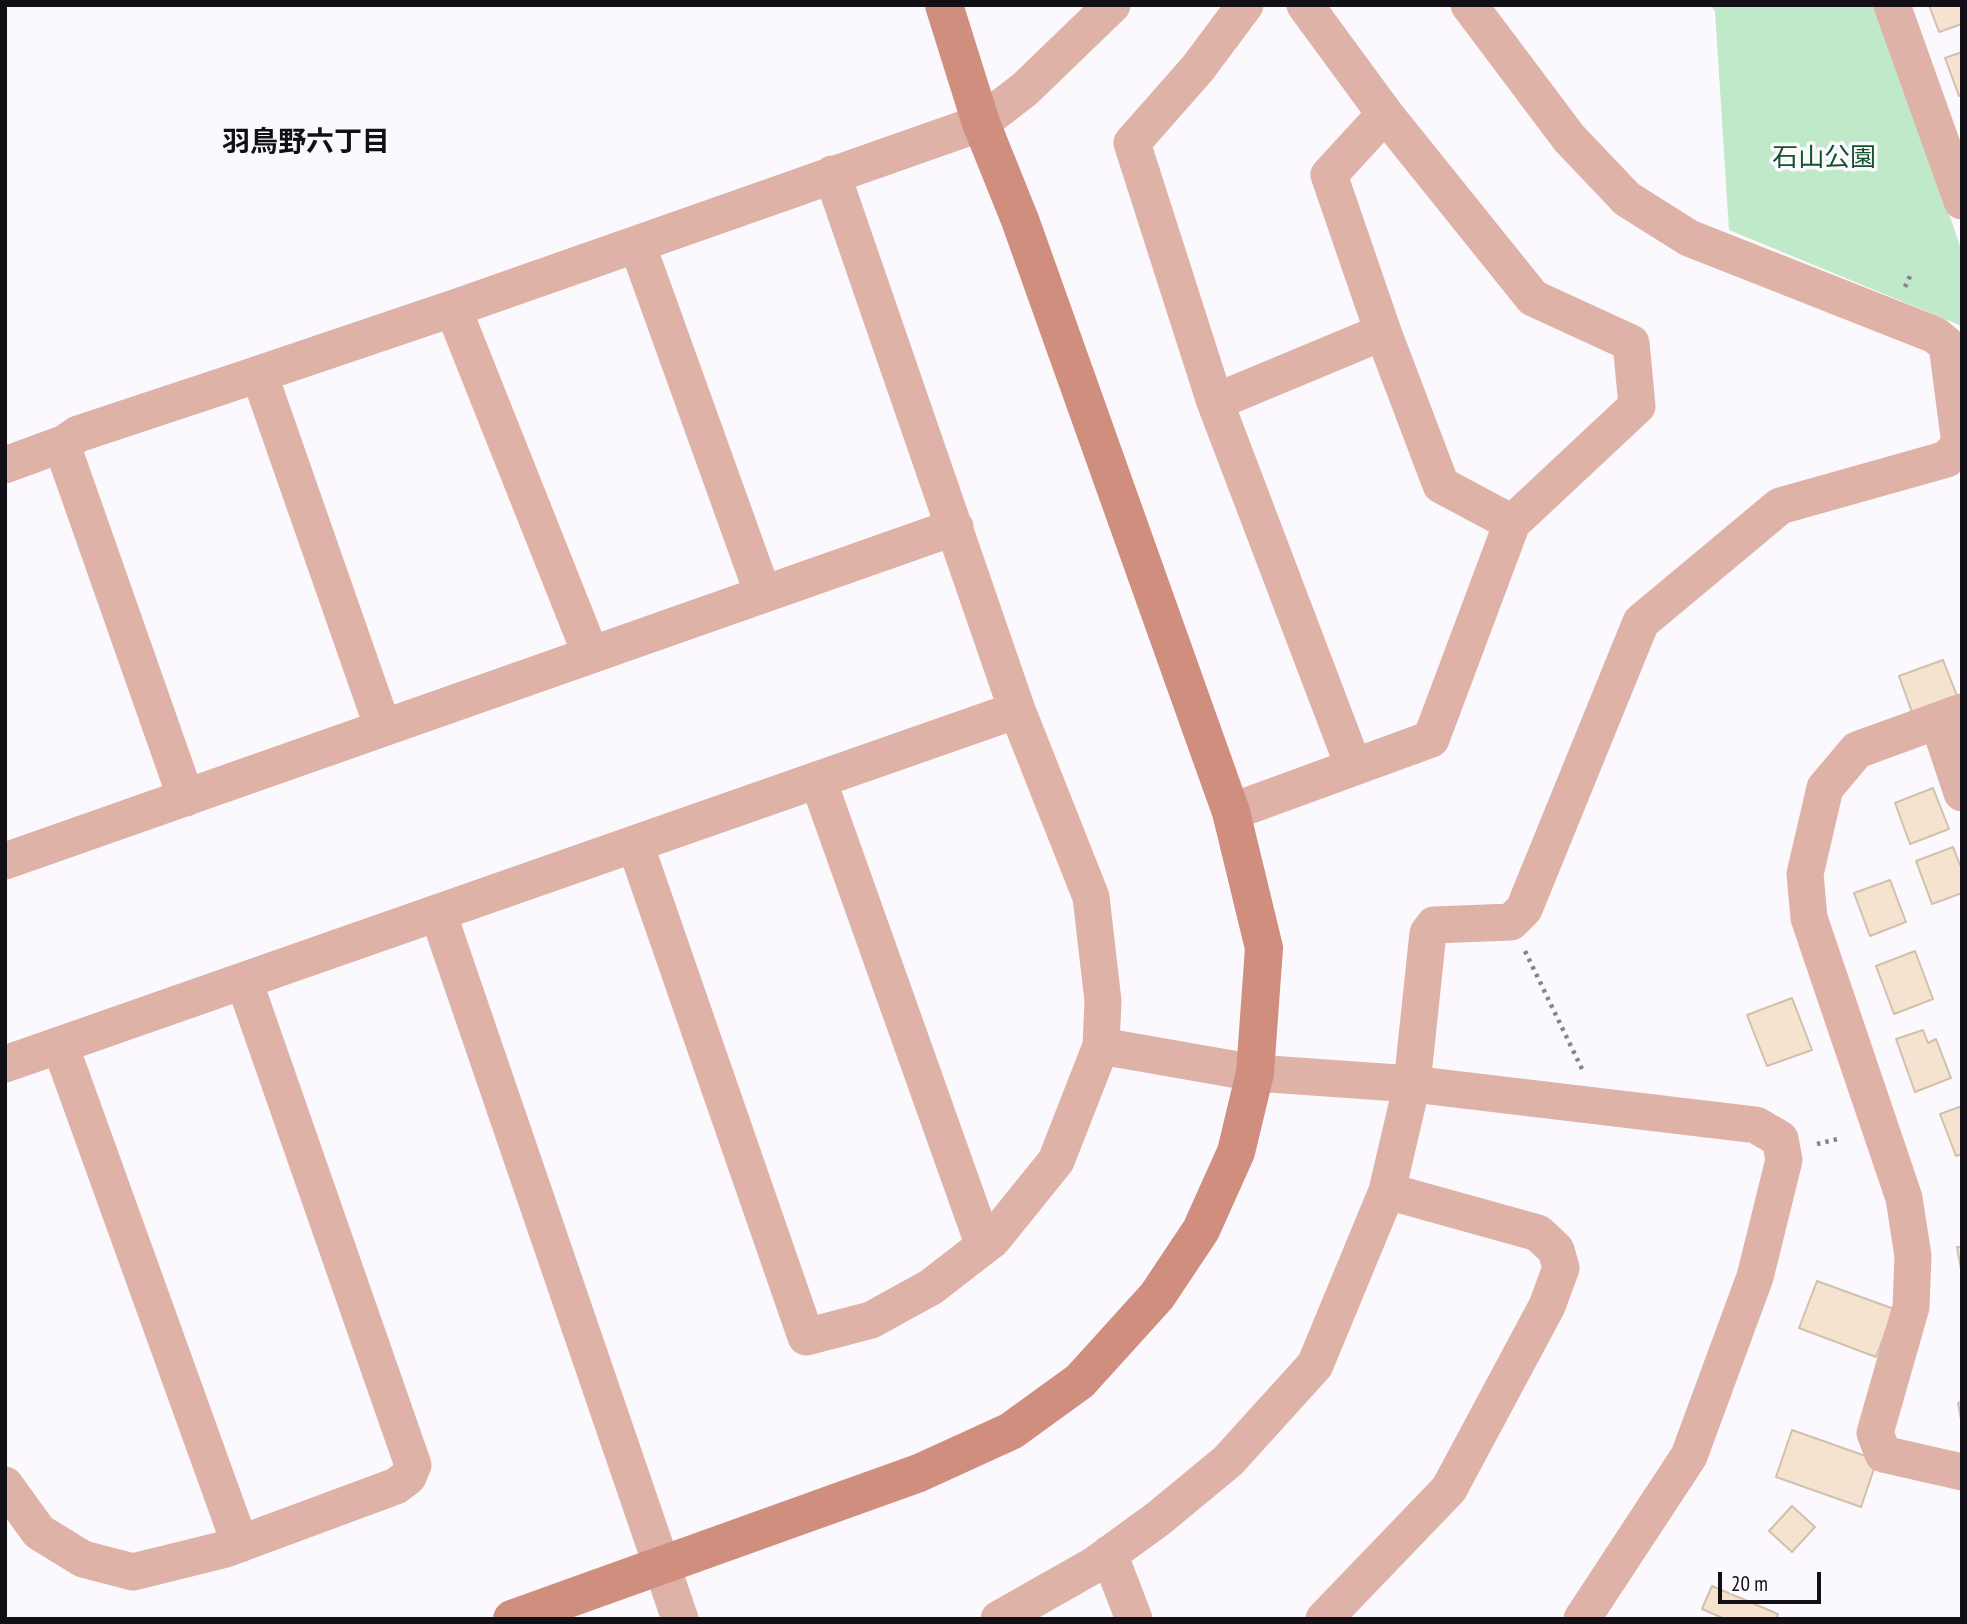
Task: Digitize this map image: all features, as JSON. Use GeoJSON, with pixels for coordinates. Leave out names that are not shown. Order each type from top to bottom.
{"type":"FeatureCollection","features":[{"type":"Feature","properties":{"kind":"street"},"geometry":{"type":"LineString","coordinates":[[512,1619],[919,1473],[1011,1431],[1080,1381],[1157,1296],[1201,1230],[1236,1152],[1255,1073],[1264,948],[1231,812],[1020,220],[981,123],[944,5]]}},
{"type":"Feature","properties":{"kind":"street"},"geometry":{"type":"LineString","coordinates":[[5,465],[65,443],[78,434],[463,305],[832,173],[981,123],[1025,89],[1112,5]]}},
{"type":"Feature","properties":{"kind":"street"},"geometry":{"type":"LineString","coordinates":[[1245,5],[1198,68],[1132,143],[1216,402],[1353,765]]}},
{"type":"Feature","properties":{"kind":"street"},"geometry":{"type":"LineString","coordinates":[[1231,812],[1353,765],[1431,739],[1511,523],[1637,406],[1631,343],[1533,298],[1385,114],[1306,5]]}},
{"type":"Feature","properties":{"kind":"street"},"geometry":{"type":"LineString","coordinates":[[999,1619],[1110,1554],[1228,1461],[1315,1365],[1387,1191],[1412,1084],[1428,933],[1434,925],[1511,922],[1524,909],[1641,622],[1780,506],[1947,459],[1960,444],[1947,345],[1935,335],[1689,238],[1627,200],[1569,138],[1469,5]]}},
{"type":"Feature","properties":{"kind":"street"},"geometry":{"type":"LineString","coordinates":[[1892,5],[1962,201]]}},
{"type":"Feature","properties":{"kind":"street"},"geometry":{"type":"LineString","coordinates":[[1385,114],[1329,175],[1383,332],[1441,485],[1511,523]]}},
{"type":"Feature","properties":{"kind":"street"},"geometry":{"type":"LineString","coordinates":[[635,844],[806,1338],[871,1320],[931,1287],[993,1239],[1056,1161],[1101,1046],[1103,1001],[1091,897],[1017,710],[832,173]]}},
{"type":"Feature","properties":{"kind":"street"},"geometry":{"type":"LineString","coordinates":[[637,244],[763,594]]}},
{"type":"Feature","properties":{"kind":"street"},"geometry":{"type":"LineString","coordinates":[[463,305],[458,321],[591,655]]}},
{"type":"Feature","properties":{"kind":"street"},"geometry":{"type":"LineString","coordinates":[[1216,402],[1383,332]]}},
{"type":"Feature","properties":{"kind":"street"},"geometry":{"type":"LineString","coordinates":[[250,377],[263,384],[383,728]]}},
{"type":"Feature","properties":{"kind":"street"},"geometry":{"type":"LineString","coordinates":[[65,443],[64,451],[186,797]]}},
{"type":"Feature","properties":{"kind":"street"},"geometry":{"type":"LineString","coordinates":[[5,861],[955,527]]}},
{"type":"Feature","properties":{"kind":"street"},"geometry":{"type":"LineString","coordinates":[[5,1064],[1017,710]]}},
{"type":"Feature","properties":{"kind":"street"},"geometry":{"type":"LineString","coordinates":[[1962,793],[1950,717],[1857,750],[1825,788],[1805,874],[1809,918],[1904,1198],[1913,1256],[1911,1307],[1875,1433],[1883,1454],[1962,1472]]}},
{"type":"Feature","properties":{"kind":"street"},"geometry":{"type":"LineString","coordinates":[[818,780],[984,1246]]}},
{"type":"Feature","properties":{"kind":"street"},"geometry":{"type":"LineString","coordinates":[[438,913],[680,1619]]}},
{"type":"Feature","properties":{"kind":"street"},"geometry":{"type":"LineString","coordinates":[[5,1485],[39,1532],[83,1559],[134,1572],[240,1544],[396,1486],[408,1477],[413,1465],[244,981]]}},
{"type":"Feature","properties":{"kind":"street"},"geometry":{"type":"LineString","coordinates":[[60,1045],[240,1544]]}},
{"type":"Feature","properties":{"kind":"street"},"geometry":{"type":"LineString","coordinates":[[1101,1046],[1255,1073],[1412,1084],[1756,1125],[1780,1139],[1784,1160],[1755,1277],[1689,1456],[1582,1619]]}},
{"type":"Feature","properties":{"kind":"street"},"geometry":{"type":"LineString","coordinates":[[1324,1619],[1449,1489],[1547,1306],[1561,1268],[1556,1250],[1538,1233],[1387,1191]]}},
{"type":"Feature","properties":{"kind":"street"},"geometry":{"type":"LineString","coordinates":[[1110,1554],[1134,1619]]}},
{"type":"Feature","properties":{"kind":"path"},"geometry":{"type":"LineString","coordinates":[[1519,940],[1584,1072]]}},
{"type":"Feature","properties":{"kind":"green space","name":"石山公園"},"geometry":{"type":"Polygon","coordinates":[[[1710,5],[1878,5],[1962,252],[1962,326],[1729,230],[1715,11],[1710,5]]]}},
{"type":"Feature","properties":{"kind":"building"},"geometry":{"type":"Polygon","coordinates":[[[1929,5],[1962,5],[1962,24],[1939,32],[1929,5]]]}},
{"type":"Feature","properties":{"kind":"building"},"geometry":{"type":"Polygon","coordinates":[[[1962,52],[1962,95],[1959,96],[1945,58],[1962,52]]]}},
{"type":"Feature","properties":{"kind":"building"},"geometry":{"type":"Polygon","coordinates":[[[1943,660],[1959,701],[1914,718],[1899,676],[1943,660]]]}},
{"type":"Feature","properties":{"kind":"building"},"geometry":{"type":"Polygon","coordinates":[[[1933,788],[1949,829],[1910,844],[1895,803],[1933,788]]]}},
{"type":"Feature","properties":{"kind":"building"},"geometry":{"type":"Polygon","coordinates":[[[1953,847],[1962,870],[1962,893],[1932,904],[1916,861],[1953,847]]]}},
{"type":"Feature","properties":{"kind":"building"},"geometry":{"type":"Polygon","coordinates":[[[1890,880],[1906,922],[1870,936],[1854,893],[1890,880]]]}},
{"type":"Feature","properties":{"kind":"building"},"geometry":{"type":"Polygon","coordinates":[[[1915,951],[1933,999],[1894,1014],[1876,966],[1915,951]]]}},
{"type":"Feature","properties":{"kind":"building"},"geometry":{"type":"Polygon","coordinates":[[[1792,998],[1812,1050],[1767,1066],[1747,1015],[1792,998]]]}},
{"type":"Feature","properties":{"kind":"building"},"geometry":{"type":"Polygon","coordinates":[[[1923,1030],[1928,1043],[1936,1039],[1951,1078],[1915,1092],[1896,1039],[1923,1030]]]}},
{"type":"Feature","properties":{"kind":"building"},"geometry":{"type":"Polygon","coordinates":[[[1962,1106],[1962,1154],[1956,1156],[1940,1114],[1962,1106]]]}},
{"type":"Feature","properties":{"kind":"building"},"geometry":{"type":"Polygon","coordinates":[[[1957,1247],[1962,1247],[1962,1275],[1957,1247]]]}},
{"type":"Feature","properties":{"kind":"building"},"geometry":{"type":"Polygon","coordinates":[[[1817,1281],[1894,1309],[1876,1357],[1799,1328],[1817,1281]]]}},
{"type":"Feature","properties":{"kind":"building"},"geometry":{"type":"Polygon","coordinates":[[[1962,1402],[1962,1425],[1958,1403],[1962,1402]]]}},
{"type":"Feature","properties":{"kind":"building"},"geometry":{"type":"Polygon","coordinates":[[[1792,1430],[1877,1460],[1861,1507],[1776,1477],[1792,1430]]]}},
{"type":"Feature","properties":{"kind":"building"},"geometry":{"type":"Polygon","coordinates":[[[1792,1506],[1815,1527],[1792,1552],[1769,1531],[1792,1506]]]}},
{"type":"Feature","properties":{"kind":"building"},"geometry":{"type":"Polygon","coordinates":[[[1712,1586],[1778,1614],[1776,1619],[1725,1619],[1702,1609],[1712,1586]]]}},
{"type":"Feature","properties":{"kind":"district","name":"羽鳥野六丁目"},"geometry":{"type":"Point","coordinates":[306,143]}}]}
